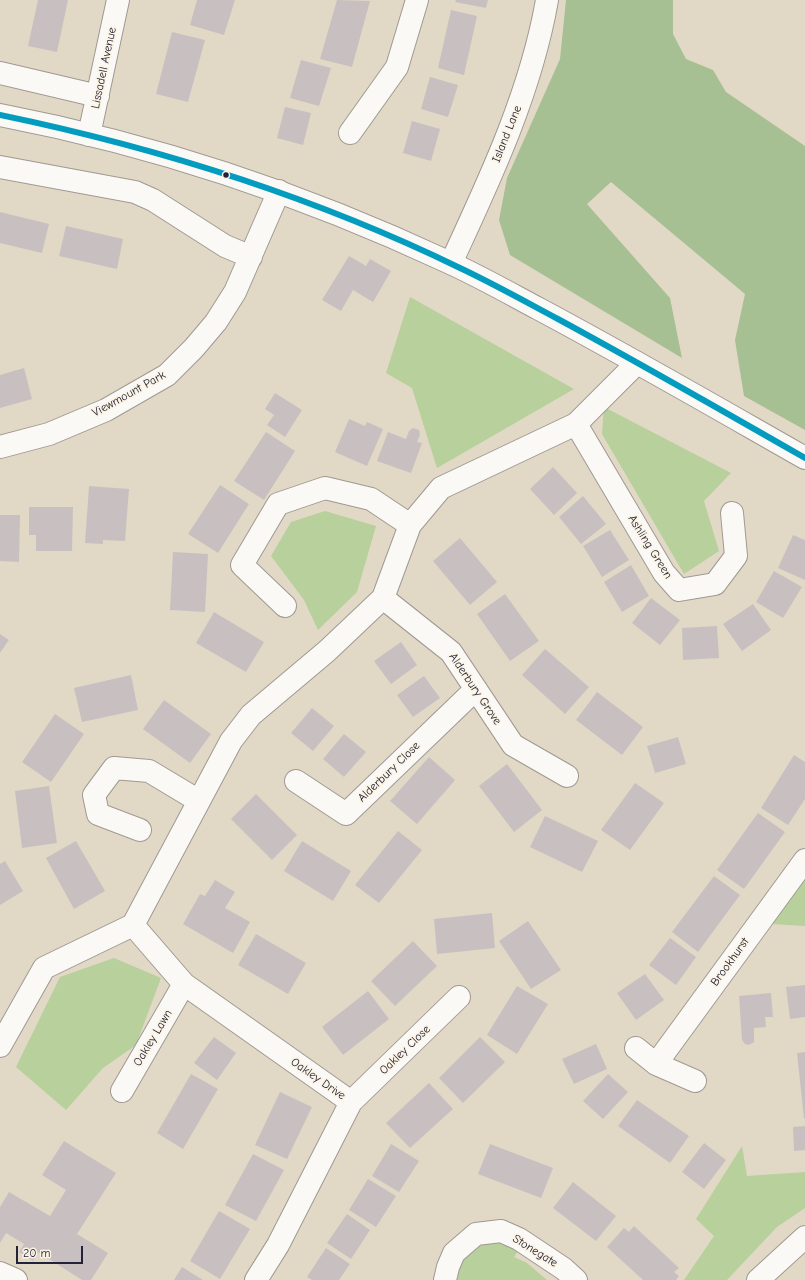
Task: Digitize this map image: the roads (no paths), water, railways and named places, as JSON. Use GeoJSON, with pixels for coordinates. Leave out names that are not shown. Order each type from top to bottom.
{"type":"FeatureCollection","features":[{"type":"Feature","properties":{"kind":"street","name":"Lissadell Avenue"},"geometry":{"type":"LineString","coordinates":[[89,135],[118,0]]}},
{"type":"Feature","properties":{"kind":"street"},"geometry":{"type":"LineString","coordinates":[[350,133],[397,67],[417,0]]}},
{"type":"Feature","properties":{"kind":"street","name":"Island Lane"},"geometry":{"type":"LineString","coordinates":[[451,263],[476,210],[520,102],[539,38],[547,0]]}},
{"type":"Feature","properties":{"kind":"street"},"geometry":{"type":"LineString","coordinates":[[0,73],[98,96]]}},
{"type":"Feature","properties":{"kind":"street"},"geometry":{"type":"LineString","coordinates":[[0,115],[89,135],[190,162],[280,191],[366,225],[451,263],[637,363],[805,458]]}},
{"type":"Feature","properties":{"kind":"street"},"geometry":{"type":"LineString","coordinates":[[0,167],[135,192],[153,200],[225,246],[251,257]]}},
{"type":"Feature","properties":{"kind":"street","name":"Viewmount Park"},"geometry":{"type":"LineString","coordinates":[[0,447],[49,434],[106,410],[167,375],[194,348],[216,322],[235,292],[280,191]]}},
{"type":"Feature","properties":{"kind":"street"},"geometry":{"type":"LineString","coordinates":[[1,1040],[44,968],[133,925],[232,741],[251,715],[327,651],[383,598],[410,525],[441,488],[576,424],[637,363]]}},
{"type":"Feature","properties":{"kind":"street","name":"Ashling Green"},"geometry":{"type":"LineString","coordinates":[[576,424],[664,573],[679,590],[715,584],[736,556],[732,513]]}},
{"type":"Feature","properties":{"kind":"street"},"geometry":{"type":"LineString","coordinates":[[285,606],[242,565],[278,504],[325,488],[371,499],[410,525]]}},
{"type":"Feature","properties":{"kind":"street","name":"Alderbury Grove"},"geometry":{"type":"LineString","coordinates":[[383,598],[451,652],[513,745],[567,776]]}},
{"type":"Feature","properties":{"kind":"street","name":"Alderbury Close"},"geometry":{"type":"LineString","coordinates":[[296,781],[346,814],[476,688]]}},
{"type":"Feature","properties":{"kind":"street"},"geometry":{"type":"LineString","coordinates":[[140,830],[98,814],[94,795],[114,768],[149,771],[199,801]]}},
{"type":"Feature","properties":{"kind":"street","name":"Brookhurst"},"geometry":{"type":"LineString","coordinates":[[656,1064],[805,860]]}},
{"type":"Feature","properties":{"kind":"street","name":"Oakley Drive"},"geometry":{"type":"LineString","coordinates":[[133,925],[184,984],[351,1102],[278,1245],[256,1280]]}},
{"type":"Feature","properties":{"kind":"street","name":"Oakley Lawn"},"geometry":{"type":"LineString","coordinates":[[122,1091],[184,984]]}},
{"type":"Feature","properties":{"kind":"street","name":"Oakley Close"},"geometry":{"type":"LineString","coordinates":[[351,1102],[459,997]]}},
{"type":"Feature","properties":{"kind":"street"},"geometry":{"type":"LineString","coordinates":[[636,1048],[656,1064],[695,1081]]}},
{"type":"Feature","properties":{"kind":"street","name":"Stonegate"},"geometry":{"type":"LineString","coordinates":[[445,1280],[448,1267],[454,1253],[476,1234],[501,1231],[519,1239],[564,1269],[576,1280]]}},
{"type":"Feature","properties":{"kind":"street"},"geometry":{"type":"LineString","coordinates":[[758,1280],[805,1237]]}}]}
